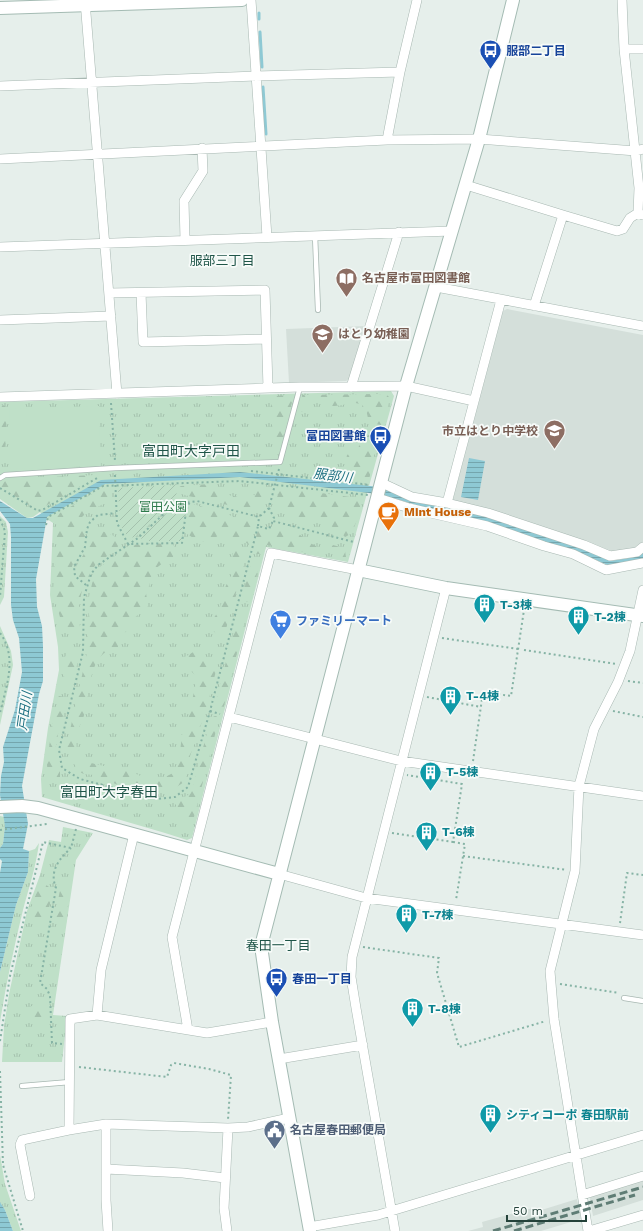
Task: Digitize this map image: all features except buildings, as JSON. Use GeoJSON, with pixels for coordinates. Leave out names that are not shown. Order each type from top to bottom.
{"type":"FeatureCollection","features":[{"type":"Feature","properties":{"kind":"street"},"geometry":{"type":"LineString","coordinates":[[0,8],[85,2],[242,0]]}},
{"type":"Feature","properties":{"kind":"street"},"geometry":{"type":"LineString","coordinates":[[252,0],[267,237]]}},
{"type":"Feature","properties":{"kind":"street"},"geometry":{"type":"LineString","coordinates":[[387,140],[400,72],[417,0]]}},
{"type":"Feature","properties":{"kind":"street"},"geometry":{"type":"LineString","coordinates":[[513,0],[479,139],[406,386],[261,946],[272,1022],[310,1229],[392,1211],[643,1136]]}},
{"type":"Feature","properties":{"kind":"street"},"geometry":{"type":"LineString","coordinates":[[466,185],[617,231],[623,229],[630,218],[641,214],[639,188],[640,150],[624,49],[622,0]]}},
{"type":"Feature","properties":{"kind":"street"},"geometry":{"type":"LineString","coordinates":[[85,2],[111,316],[114,394]]}},
{"type":"Feature","properties":{"kind":"street"},"geometry":{"type":"LineString","coordinates":[[624,49],[643,49]]}},
{"type":"Feature","properties":{"kind":"street"},"geometry":{"type":"LineString","coordinates":[[0,86],[400,72]]}},
{"type":"Feature","properties":{"kind":"street"},"geometry":{"type":"LineString","coordinates":[[0,159],[261,144],[387,140],[479,139],[640,150]]}},
{"type":"Feature","properties":{"kind":"street"},"geometry":{"type":"LineString","coordinates":[[185,240],[184,201],[203,171],[202,148]]}},
{"type":"Feature","properties":{"kind":"street"},"geometry":{"type":"LineString","coordinates":[[534,306],[563,215]]}},
{"type":"Feature","properties":{"kind":"street"},"geometry":{"type":"LineString","coordinates":[[0,247],[452,231]]}},
{"type":"Feature","properties":{"kind":"street"},"geometry":{"type":"LineString","coordinates":[[351,386],[399,232]]}},
{"type":"Feature","properties":{"kind":"street"},"geometry":{"type":"LineString","coordinates":[[436,287],[643,326]]}},
{"type":"Feature","properties":{"kind":"street"},"geometry":{"type":"LineString","coordinates":[[109,293],[264,290],[268,388]]}},
{"type":"Feature","properties":{"kind":"street"},"geometry":{"type":"LineString","coordinates":[[141,292],[143,342],[266,339]]}},
{"type":"Feature","properties":{"kind":"street"},"geometry":{"type":"LineString","coordinates":[[447,503],[501,300]]}},
{"type":"Feature","properties":{"kind":"street"},"geometry":{"type":"LineString","coordinates":[[0,320],[111,316]]}},
{"type":"Feature","properties":{"kind":"street"},"geometry":{"type":"LineString","coordinates":[[0,397],[300,387],[406,386],[474,401]]}},
{"type":"Feature","properties":{"kind":"street"},"geometry":{"type":"LineString","coordinates":[[380,489],[488,513],[584,545],[610,556],[641,557]]}},
{"type":"Feature","properties":{"kind":"street"},"geometry":{"type":"LineString","coordinates":[[380,489],[409,508],[487,526],[544,546],[573,554],[606,570],[641,557]]}},
{"type":"Feature","properties":{"kind":"street"},"geometry":{"type":"LineString","coordinates":[[188,1030],[172,937],[271,553],[446,588],[640,616]]}},
{"type":"Feature","properties":{"kind":"street"},"geometry":{"type":"LineString","coordinates":[[395,1231],[351,977],[352,957],[446,588]]}},
{"type":"Feature","properties":{"kind":"street"},"geometry":{"type":"LineString","coordinates":[[643,590],[640,616],[630,650],[619,680],[594,729],[579,786],[575,871],[550,971],[554,1019],[589,1231],[643,1215]]}},
{"type":"Feature","properties":{"kind":"street"},"geometry":{"type":"LineString","coordinates":[[229,717],[401,761],[643,796]]}},
{"type":"Feature","properties":{"kind":"street"},"geometry":{"type":"LineString","coordinates":[[0,807],[22,806],[38,808],[366,898],[643,935]]}},
{"type":"Feature","properties":{"kind":"street"},"geometry":{"type":"LineString","coordinates":[[97,1015],[101,970],[134,834]]}},
{"type":"Feature","properties":{"kind":"street"},"geometry":{"type":"LineString","coordinates":[[69,1130],[70,1019],[97,1015],[207,1033],[272,1022]]}},
{"type":"Feature","properties":{"kind":"street"},"geometry":{"type":"LineString","coordinates":[[279,1059],[363,1046]]}},
{"type":"Feature","properties":{"kind":"street"},"geometry":{"type":"LineString","coordinates":[[30,1196],[20,1144],[22,1140],[106,1124],[228,1128],[248,1127],[289,1118]]}},
{"type":"Feature","properties":{"kind":"street"},"geometry":{"type":"LineString","coordinates":[[106,1124],[108,1231]]}},
{"type":"Feature","properties":{"kind":"street"},"geometry":{"type":"LineString","coordinates":[[227,1231],[224,1208],[228,1128]]}},
{"type":"Feature","properties":{"kind":"street"},"geometry":{"type":"LineString","coordinates":[[106,1169],[183,1173],[225,1178]]}},
{"type":"Feature","properties":{"kind":"street"},"geometry":{"type":"LineString","coordinates":[[582,1195],[643,1176]]}},
{"type":"Feature","properties":{"kind":"lane"},"geometry":{"type":"LineString","coordinates":[[315,235],[318,310]]}},
{"type":"Feature","properties":{"kind":"lane"},"geometry":{"type":"LineString","coordinates":[[0,478],[6,475],[115,468],[280,462],[300,387]]}},
{"type":"Feature","properties":{"kind":"lane"},"geometry":{"type":"LineString","coordinates":[[624,998],[643,1001]]}},
{"type":"Feature","properties":{"kind":"lane"},"geometry":{"type":"LineString","coordinates":[[22,1086],[70,1082]]}},
{"type":"Feature","properties":{"kind":"path"},"geometry":{"type":"LineString","coordinates":[[114,394],[115,468]]}},
{"type":"Feature","properties":{"kind":"path"},"geometry":{"type":"LineString","coordinates":[[248,471],[380,489]]}},
{"type":"Feature","properties":{"kind":"path"},"geometry":{"type":"LineString","coordinates":[[0,488],[38,511],[44,509],[100,476]]}},
{"type":"Feature","properties":{"kind":"path"},"geometry":{"type":"LineString","coordinates":[[108,476],[115,477],[116,513],[121,533],[128,544]]}},
{"type":"Feature","properties":{"kind":"path"},"geometry":{"type":"LineString","coordinates":[[259,517],[197,501],[190,501],[170,508],[138,538],[98,565],[91,574],[86,585],[84,597],[83,652],[59,750],[62,768],[80,780],[157,799],[175,796],[188,787],[210,710],[258,526],[259,517],[269,508],[277,476]]}},
{"type":"Feature","properties":{"kind":"path"},"geometry":{"type":"LineString","coordinates":[[46,525],[48,518],[103,486],[240,481],[368,495],[380,489]]}},
{"type":"Feature","properties":{"kind":"path"},"geometry":{"type":"LineString","coordinates":[[128,544],[182,543],[186,511],[190,501]]}},
{"type":"Feature","properties":{"kind":"path"},"geometry":{"type":"LineString","coordinates":[[258,526],[269,528],[274,518],[269,508]]}},
{"type":"Feature","properties":{"kind":"path"},"geometry":{"type":"LineString","coordinates":[[86,585],[75,576],[74,567],[85,547],[87,530],[90,522],[98,515],[116,513]]}},
{"type":"Feature","properties":{"kind":"path"},"geometry":{"type":"LineString","coordinates":[[0,519],[5,531],[0,596]]}},
{"type":"Feature","properties":{"kind":"path"},"geometry":{"type":"LineString","coordinates":[[273,521],[365,545]]}},
{"type":"Feature","properties":{"kind":"path"},"geometry":{"type":"LineString","coordinates":[[472,771],[483,692],[511,696],[525,599]]}},
{"type":"Feature","properties":{"kind":"path"},"geometry":{"type":"LineString","coordinates":[[0,633],[7,645],[10,668],[0,713]]}},
{"type":"Feature","properties":{"kind":"path"},"geometry":{"type":"LineString","coordinates":[[433,636],[518,649]]}},
{"type":"Feature","properties":{"kind":"path"},"geometry":{"type":"LineString","coordinates":[[524,650],[625,665]]}},
{"type":"Feature","properties":{"kind":"path"},"geometry":{"type":"LineString","coordinates":[[619,680],[643,683]]}},
{"type":"Feature","properties":{"kind":"path"},"geometry":{"type":"LineString","coordinates":[[418,696],[481,707]]}},
{"type":"Feature","properties":{"kind":"path"},"geometry":{"type":"LineString","coordinates":[[604,710],[643,717]]}},
{"type":"Feature","properties":{"kind":"path"},"geometry":{"type":"LineString","coordinates":[[398,774],[462,784],[453,842]]}},
{"type":"Feature","properties":{"kind":"path"},"geometry":{"type":"LineString","coordinates":[[0,830],[47,824]]}},
{"type":"Feature","properties":{"kind":"path"},"geometry":{"type":"LineString","coordinates":[[70,1044],[52,1043],[50,996],[47,989],[40,982],[56,888],[53,879],[57,862],[71,848],[77,827]]}},
{"type":"Feature","properties":{"kind":"path"},"geometry":{"type":"LineString","coordinates":[[383,831],[465,844],[455,909]]}},
{"type":"Feature","properties":{"kind":"path"},"geometry":{"type":"LineString","coordinates":[[0,1041],[10,976],[43,842],[71,848]]}},
{"type":"Feature","properties":{"kind":"path"},"geometry":{"type":"LineString","coordinates":[[463,856],[575,871]]}},
{"type":"Feature","properties":{"kind":"path"},"geometry":{"type":"LineString","coordinates":[[618,932],[627,873],[643,875]]}},
{"type":"Feature","properties":{"kind":"path"},"geometry":{"type":"LineString","coordinates":[[354,946],[439,958],[437,973],[459,1047],[554,1019]]}},
{"type":"Feature","properties":{"kind":"path"},"geometry":{"type":"LineString","coordinates":[[551,983],[624,994],[624,998]]}},
{"type":"Feature","properties":{"kind":"path"},"geometry":{"type":"LineString","coordinates":[[70,1067],[94,1068],[167,1077],[171,1065],[174,1063],[209,1069],[231,1075],[228,1128]]}},
{"type":"Feature","properties":{"kind":"path"},"geometry":{"type":"LineString","coordinates":[[0,1072],[3,1165],[23,1231]]}},
{"type":"Feature","properties":{"kind":"shaded area","name":"市立はとり中学校"},"geometry":{"type":"Polygon","coordinates":[[[507,309],[643,335],[643,542],[631,551],[611,554],[455,502],[453,499],[503,311],[507,309]]]}},
{"type":"Feature","properties":{"kind":"shaded area","name":"はとり幼稚園"},"geometry":{"type":"Polygon","coordinates":[[[367,326],[351,378],[346,381],[289,383],[286,329],[367,326]]]}},
{"type":"Feature","properties":{"kind":"shaded area"},"geometry":{"type":"Polygon","coordinates":[[[643,1179],[643,1200],[593,1216],[590,1199],[592,1194],[643,1179]]]}},
{"type":"Feature","properties":{"kind":"shaded area"},"geometry":{"type":"Polygon","coordinates":[[[577,1199],[581,1219],[541,1231],[468,1231],[483,1227],[482,1222],[533,1208],[535,1212],[577,1199]]]}},
{"type":"Feature","properties":{"kind":"green space","name":"富田公園"},"geometry":{"type":"Polygon","coordinates":[[[391,391],[394,396],[348,562],[266,547],[192,838],[187,840],[42,797],[41,779],[48,728],[59,670],[58,647],[50,595],[53,523],[44,517],[40,512],[33,517],[27,518],[0,499],[0,402],[391,391]]]}},
{"type":"Feature","properties":{"kind":"green space"},"geometry":{"type":"Polygon","coordinates":[[[287,395],[292,402],[281,445],[275,450],[273,448],[271,399],[275,396],[287,395]]]}},
{"type":"Feature","properties":{"kind":"green space"},"geometry":{"type":"Polygon","coordinates":[[[303,395],[387,395],[390,398],[384,422],[381,425],[369,423],[366,409],[362,405],[354,403],[333,406],[315,400],[308,403],[302,412],[297,409],[303,395]]]}},
{"type":"Feature","properties":{"kind":"green space"},"geometry":{"type":"Polygon","coordinates":[[[0,404],[5,406],[6,441],[0,461],[0,404]]]}},
{"type":"Feature","properties":{"kind":"green space"},"geometry":{"type":"Polygon","coordinates":[[[99,406],[101,466],[10,469],[9,409],[99,406]]]}},
{"type":"Feature","properties":{"kind":"green space"},"geometry":{"type":"Polygon","coordinates":[[[375,432],[378,437],[369,480],[361,482],[331,477],[329,475],[332,471],[345,466],[347,455],[358,448],[363,438],[375,432]]]}},
{"type":"Feature","properties":{"kind":"green space"},"geometry":{"type":"Polygon","coordinates":[[[95,475],[96,477],[42,508],[31,506],[0,487],[0,484],[9,479],[95,475]]]}},
{"type":"Feature","properties":{"kind":"green space"},"geometry":{"type":"Polygon","coordinates":[[[210,484],[224,494],[247,499],[253,497],[260,487],[266,487],[269,490],[267,497],[261,505],[255,508],[247,509],[236,508],[209,499],[182,494],[179,492],[178,488],[181,486],[210,484]]]}},
{"type":"Feature","properties":{"kind":"green space"},"geometry":{"type":"Polygon","coordinates":[[[176,485],[177,502],[135,537],[128,538],[120,524],[118,488],[176,485]]]}},
{"type":"Feature","properties":{"kind":"green space"},"geometry":{"type":"Polygon","coordinates":[[[104,487],[112,487],[112,499],[82,517],[82,522],[87,525],[84,544],[72,567],[74,577],[83,587],[78,614],[80,629],[76,636],[70,635],[64,631],[53,593],[57,539],[56,519],[60,513],[104,487]]]}},
{"type":"Feature","properties":{"kind":"green space"},"geometry":{"type":"Polygon","coordinates":[[[285,488],[357,498],[361,504],[352,531],[345,537],[334,527],[327,524],[313,520],[290,519],[276,505],[278,492],[285,488]]]}},
{"type":"Feature","properties":{"kind":"green space"},"geometry":{"type":"Polygon","coordinates":[[[193,504],[249,521],[255,526],[249,545],[239,537],[230,538],[222,534],[206,542],[196,540],[186,533],[187,515],[193,504]]]}},
{"type":"Feature","properties":{"kind":"green space"},"geometry":{"type":"Polygon","coordinates":[[[186,505],[182,541],[143,541],[141,538],[161,518],[167,513],[186,505]]]}},
{"type":"Feature","properties":{"kind":"green space"},"geometry":{"type":"Polygon","coordinates":[[[0,516],[6,522],[8,532],[4,597],[0,605],[0,516]]]}},
{"type":"Feature","properties":{"kind":"green space"},"geometry":{"type":"Polygon","coordinates":[[[94,527],[115,537],[119,543],[117,549],[96,564],[85,581],[78,576],[76,567],[87,549],[88,530],[94,527]]]}},
{"type":"Feature","properties":{"kind":"green space"},"geometry":{"type":"Polygon","coordinates":[[[279,527],[297,532],[308,542],[316,546],[318,550],[315,553],[309,553],[267,545],[263,554],[257,554],[254,548],[258,530],[272,531],[279,527]]]}},
{"type":"Feature","properties":{"kind":"green space"},"geometry":{"type":"Polygon","coordinates":[[[172,543],[175,548],[173,558],[158,566],[152,574],[146,593],[148,606],[133,619],[128,630],[118,638],[118,647],[104,653],[95,666],[90,682],[84,714],[76,737],[76,751],[75,753],[69,753],[66,750],[67,744],[88,648],[88,625],[90,619],[87,606],[94,575],[100,567],[130,545],[172,543]]]}},
{"type":"Feature","properties":{"kind":"green space"},"geometry":{"type":"Polygon","coordinates":[[[333,545],[340,547],[345,551],[346,557],[340,558],[330,552],[330,548],[333,545]]]}},
{"type":"Feature","properties":{"kind":"green space"},"geometry":{"type":"Polygon","coordinates":[[[240,546],[244,549],[245,560],[226,629],[223,634],[218,635],[212,630],[209,624],[220,607],[226,586],[231,576],[234,549],[240,546]]]}},
{"type":"Feature","properties":{"kind":"green space"},"geometry":{"type":"Polygon","coordinates":[[[252,561],[259,565],[250,601],[243,603],[242,597],[252,561]]]}},
{"type":"Feature","properties":{"kind":"green space"},"geometry":{"type":"Polygon","coordinates":[[[239,621],[244,624],[224,706],[218,708],[215,704],[236,623],[239,621]]]}},
{"type":"Feature","properties":{"kind":"green space"},"geometry":{"type":"Polygon","coordinates":[[[0,626],[11,651],[13,665],[0,725],[0,626]]]}},
{"type":"Feature","properties":{"kind":"green space"},"geometry":{"type":"Polygon","coordinates":[[[74,649],[78,652],[77,664],[75,672],[67,680],[62,672],[64,658],[74,649]]]}},
{"type":"Feature","properties":{"kind":"green space"},"geometry":{"type":"Polygon","coordinates":[[[195,651],[203,652],[210,663],[218,660],[218,663],[206,710],[190,756],[184,782],[172,790],[156,794],[140,786],[118,785],[95,775],[84,774],[77,771],[74,763],[81,758],[91,763],[134,773],[145,778],[159,780],[173,773],[179,761],[182,735],[187,723],[196,683],[196,676],[183,663],[183,658],[195,651]]]}},
{"type":"Feature","properties":{"kind":"green space"},"geometry":{"type":"Polygon","coordinates":[[[59,696],[64,697],[66,706],[60,723],[54,757],[60,772],[60,777],[51,779],[48,776],[47,765],[52,724],[58,710],[57,699],[59,696]]]}},
{"type":"Feature","properties":{"kind":"green space"},"geometry":{"type":"Polygon","coordinates":[[[215,716],[219,719],[194,817],[188,823],[183,820],[175,803],[191,793],[211,718],[215,716]]]}},
{"type":"Feature","properties":{"kind":"green space"},"geometry":{"type":"Polygon","coordinates":[[[0,816],[4,817],[5,826],[3,844],[0,848],[0,816]]]}},
{"type":"Feature","properties":{"kind":"green space"},"geometry":{"type":"Polygon","coordinates":[[[63,827],[93,833],[76,860],[53,1015],[67,1016],[62,1062],[2,1062],[4,1026],[9,994],[27,911],[40,875],[49,840],[61,842],[63,827]]]}},
{"type":"Feature","properties":{"kind":"green space"},"geometry":{"type":"Polygon","coordinates":[[[39,843],[13,952],[0,1022],[0,972],[16,905],[28,872],[29,851],[35,849],[39,843]]]}},
{"type":"Feature","properties":{"kind":"green space"},"geometry":{"type":"Polygon","coordinates":[[[45,884],[53,890],[46,921],[38,921],[31,917],[30,911],[38,888],[45,884]]]}},
{"type":"Feature","properties":{"kind":"green space"},"geometry":{"type":"Polygon","coordinates":[[[68,887],[70,891],[66,924],[65,927],[61,928],[54,922],[60,890],[68,887]]]}},
{"type":"Feature","properties":{"kind":"green space"},"geometry":{"type":"Polygon","coordinates":[[[37,1004],[43,1007],[46,1013],[43,1019],[37,1022],[31,1019],[28,1013],[31,1007],[37,1004]]]}},
{"type":"Feature","properties":{"kind":"green space"},"geometry":{"type":"Polygon","coordinates":[[[0,1155],[5,1184],[21,1231],[13,1231],[5,1210],[0,1202],[0,1155]]]}},
{"type":"Feature","properties":{"kind":"water"},"geometry":{"type":"Polygon","coordinates":[[[469,458],[485,461],[478,500],[461,497],[469,458]]]}},
{"type":"Feature","properties":{"kind":"water","name":"戸田川"},"geometry":{"type":"Polygon","coordinates":[[[240,472],[389,488],[487,516],[582,548],[610,561],[635,557],[643,552],[643,558],[637,561],[610,566],[575,551],[389,497],[369,493],[240,477],[105,484],[47,517],[36,579],[37,607],[42,626],[43,681],[39,694],[22,786],[28,824],[23,849],[29,851],[28,872],[16,905],[0,972],[0,873],[2,861],[0,859],[0,848],[3,844],[5,826],[0,795],[1,776],[4,762],[3,747],[15,710],[22,672],[19,638],[13,620],[11,605],[10,524],[0,511],[0,501],[27,518],[33,518],[101,480],[240,472]]]}},
{"type":"Feature","properties":{"kind":"water"},"geometry":{"type":"Polygon","coordinates":[[[0,1202],[5,1210],[13,1231],[0,1231],[0,1202]]]}},
{"type":"Feature","properties":{"kind":"waterway"},"geometry":{"type":"LineString","coordinates":[[259,13],[259,19]]}},
{"type":"Feature","properties":{"kind":"waterway"},"geometry":{"type":"LineString","coordinates":[[260,32],[262,67]]}},
{"type":"Feature","properties":{"kind":"waterway"},"geometry":{"type":"LineString","coordinates":[[263,87],[266,134]]}},
{"type":"Feature","properties":{"kind":"railway"},"geometry":{"type":"LineString","coordinates":[[493,1231],[643,1187]]}},
{"type":"Feature","properties":{"kind":"railway"},"geometry":{"type":"LineString","coordinates":[[514,1231],[635,1195]]}},
{"type":"Feature","properties":{"kind":"place","name":"服部二丁目"},"geometry":{"type":"Point","coordinates":[491,70]}},
{"type":"Feature","properties":{"kind":"place","name":"名古屋市富田図書館"},"geometry":{"type":"Point","coordinates":[347,298]}},
{"type":"Feature","properties":{"kind":"place","name":"はとり幼稚園"},"geometry":{"type":"Point","coordinates":[323,354]}},
{"type":"Feature","properties":{"kind":"place","name":"市立はとり中学校"},"geometry":{"type":"Point","coordinates":[554,450]}},
{"type":"Feature","properties":{"kind":"place","name":"富田図書館"},"geometry":{"type":"Point","coordinates":[381,456]}},
{"type":"Feature","properties":{"kind":"place","name":"Mint House"},"geometry":{"type":"Point","coordinates":[389,532]}},
{"type":"Feature","properties":{"kind":"place","name":"T-3棟"},"geometry":{"type":"Point","coordinates":[485,624]}},
{"type":"Feature","properties":{"kind":"place","name":"T-2棟"},"geometry":{"type":"Point","coordinates":[578,636]}},
{"type":"Feature","properties":{"kind":"place","name":"ファミリーマート"},"geometry":{"type":"Point","coordinates":[280,640]}},
{"type":"Feature","properties":{"kind":"place","name":"T-4棟"},"geometry":{"type":"Point","coordinates":[450,716]}},
{"type":"Feature","properties":{"kind":"place","name":"T-5棟"},"geometry":{"type":"Point","coordinates":[431,792]}},
{"type":"Feature","properties":{"kind":"place","name":"T-6棟"},"geometry":{"type":"Point","coordinates":[427,852]}},
{"type":"Feature","properties":{"kind":"place","name":"T-7棟"},"geometry":{"type":"Point","coordinates":[407,934]}},
{"type":"Feature","properties":{"kind":"place","name":"春田一丁目"},"geometry":{"type":"Point","coordinates":[276,998]}},
{"type":"Feature","properties":{"kind":"place","name":"T-8棟"},"geometry":{"type":"Point","coordinates":[412,1028]}},
{"type":"Feature","properties":{"kind":"place","name":"シティコーポ 春田駅前"},"geometry":{"type":"Point","coordinates":[491,1134]}},
{"type":"Feature","properties":{"kind":"place","name":"名古屋春田郵便局"},"geometry":{"type":"Point","coordinates":[274,1150]}},
{"type":"Feature","properties":{"kind":"district","name":"服部三丁目"},"geometry":{"type":"Point","coordinates":[222,260]}},
{"type":"Feature","properties":{"kind":"district","name":"富田町大字戸田"},"geometry":{"type":"Point","coordinates":[191,451]}},
{"type":"Feature","properties":{"kind":"district","name":"富田町大字春田"},"geometry":{"type":"Point","coordinates":[109,792]}},
{"type":"Feature","properties":{"kind":"district","name":"春田一丁目"},"geometry":{"type":"Point","coordinates":[278,945]}},
{"type":"Feature","properties":{"kind":"water label","name":"服部川"},"geometry":{"type":"Point","coordinates":[333,475]}}]}
